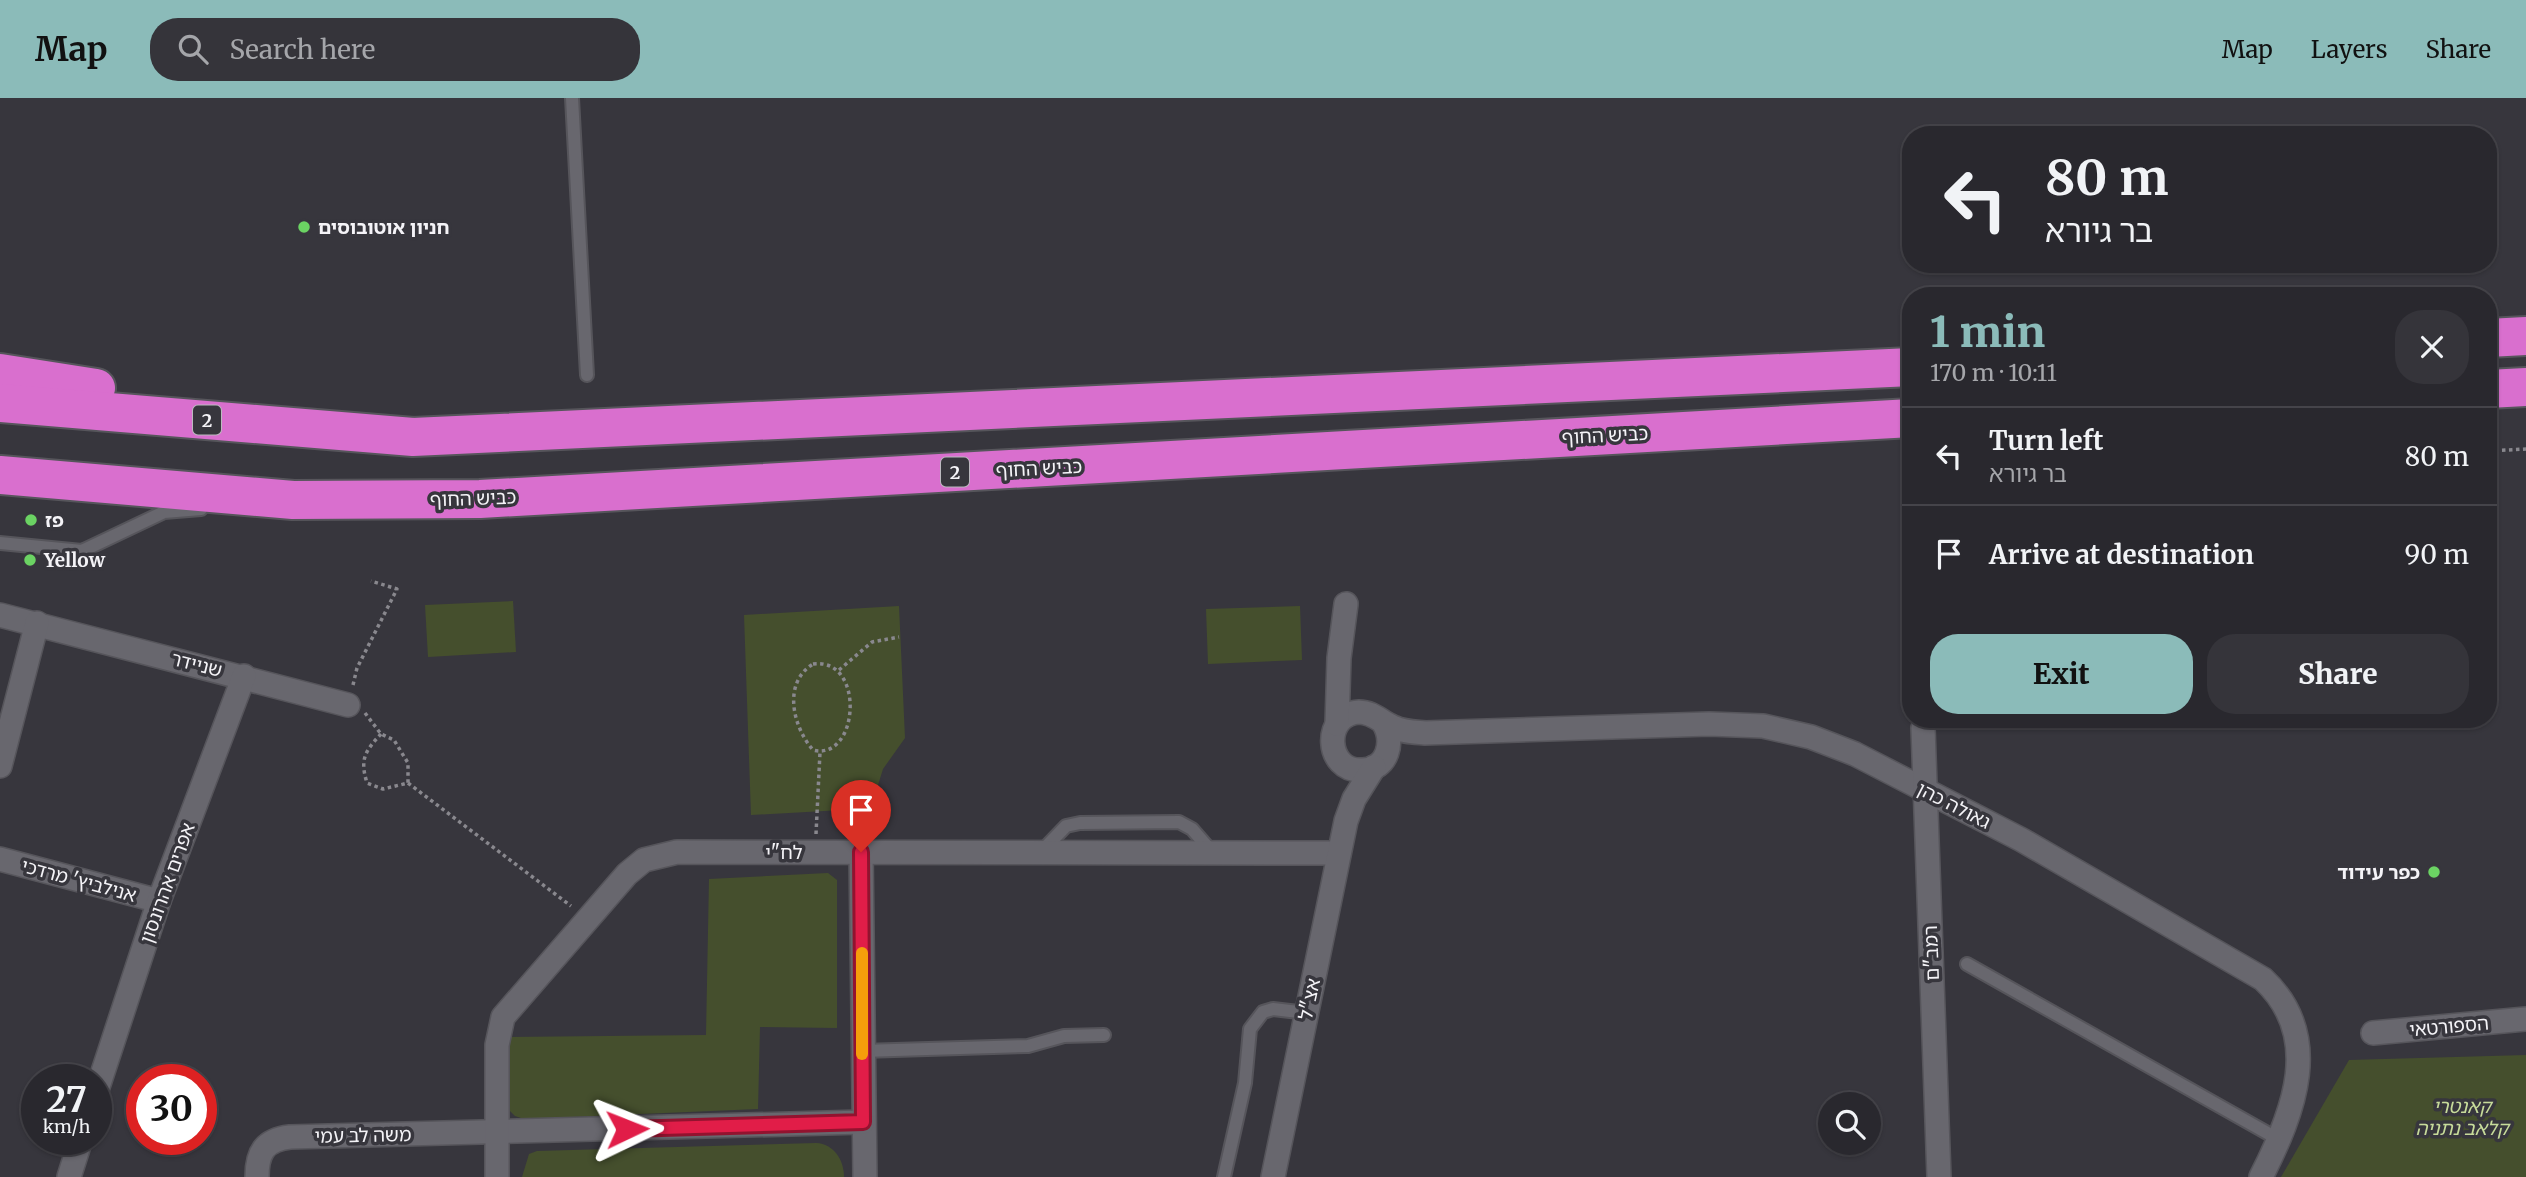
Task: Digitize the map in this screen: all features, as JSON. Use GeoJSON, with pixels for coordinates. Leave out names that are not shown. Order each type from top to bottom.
{"type":"FeatureCollection","features":[{"type":"Feature","properties":{"kind":"highway"},"geometry":{"type":"LineString","coordinates":[[2497,338],[2526,336]]}},
{"type":"Feature","properties":{"kind":"highway","name":"2"},"geometry":{"type":"LineString","coordinates":[[0,403],[413,437],[1902,367]]}},
{"type":"Feature","properties":{"kind":"highway"},"geometry":{"type":"LineString","coordinates":[[0,373],[413,437]]}},
{"type":"Feature","properties":{"kind":"highway"},"geometry":{"type":"LineString","coordinates":[[2497,389],[2526,387]]}},
{"type":"Feature","properties":{"kind":"highway","name":"כביש החוף"},"geometry":{"type":"LineString","coordinates":[[0,475],[293,500],[494,499],[1902,419]]}},
{"type":"Feature","properties":{"kind":"street"},"geometry":{"type":"LineString","coordinates":[[1338,678],[1350,698],[1375,717],[1390,740],[1379,763],[1359,771],[1349,769],[1335,755],[1332,737],[1337,724],[1338,678],[1346,604]]}},
{"type":"Feature","properties":{"kind":"street","name":"שניידר"},"geometry":{"type":"LineString","coordinates":[[0,615],[348,705]]}},
{"type":"Feature","properties":{"kind":"street"},"geometry":{"type":"LineString","coordinates":[[0,766],[37,623]]}},
{"type":"Feature","properties":{"kind":"street","name":"אפרים אהרונסון"},"geometry":{"type":"LineString","coordinates":[[106,1064],[159,901],[244,676]]}},
{"type":"Feature","properties":{"kind":"street"},"geometry":{"type":"LineString","coordinates":[[1337,724],[1348,715],[1375,717]]}},
{"type":"Feature","properties":{"kind":"street","name":"גאולה כהן"},"geometry":{"type":"LineString","coordinates":[[1375,717],[1411,732],[1442,733],[1709,724],[1763,726],[1832,744],[1925,789],[2022,840],[2239,965],[2263,979],[2281,996],[2293,1018],[2299,1043],[2299,1070],[2278,1139],[2261,1177]]}},
{"type":"Feature","properties":{"kind":"street","name":"רמב\"ם"},"geometry":{"type":"LineString","coordinates":[[1923,728],[1939,1177]]}},
{"type":"Feature","properties":{"kind":"street","name":"גאולה כהן"},"geometry":{"type":"LineString","coordinates":[[1379,763],[1416,741],[1442,733]]}},
{"type":"Feature","properties":{"kind":"street","name":"אצ\"ל"},"geometry":{"type":"LineString","coordinates":[[1335,755],[1346,821]]}},
{"type":"Feature","properties":{"kind":"street","name":"אצ\"ל"},"geometry":{"type":"LineString","coordinates":[[1273,1177],[1346,821],[1354,799],[1379,763]]}},
{"type":"Feature","properties":{"kind":"street","name":"לח\"י"},"geometry":{"type":"LineString","coordinates":[[497,1177],[498,1045],[503,1017],[626,874],[644,860],[659,855],[815,852],[1339,853]]}},
{"type":"Feature","properties":{"kind":"street"},"geometry":{"type":"LineString","coordinates":[[861,852],[864,1177]]}},
{"type":"Feature","properties":{"kind":"street","name":"אנילביץ' מרדכי"},"geometry":{"type":"LineString","coordinates":[[0,859],[159,901]]}},
{"type":"Feature","properties":{"kind":"street","name":"הספורטאי"},"geometry":{"type":"LineString","coordinates":[[2373,1033],[2526,1019]]}},
{"type":"Feature","properties":{"kind":"street","name":"משה לב עמי"},"geometry":{"type":"LineString","coordinates":[[257,1177],[257,1159],[261,1151],[267,1143],[281,1138],[863,1122]]}},
{"type":"Feature","properties":{"kind":"street"},"geometry":{"type":"LineString","coordinates":[[69,1177],[76,1155]]}},
{"type":"Feature","properties":{"kind":"lane"},"geometry":{"type":"LineString","coordinates":[[572,98],[587,375]]}},
{"type":"Feature","properties":{"kind":"lane"},"geometry":{"type":"LineString","coordinates":[[0,543],[82,551],[163,512],[293,500]]}},
{"type":"Feature","properties":{"kind":"lane"},"geometry":{"type":"LineString","coordinates":[[1967,964],[2278,1139]]}},
{"type":"Feature","properties":{"kind":"lane"},"geometry":{"type":"LineString","coordinates":[[1224,1177],[1245,1083],[1250,1029],[1263,1012],[1273,1009],[1307,1013]]}},
{"type":"Feature","properties":{"kind":"lane"},"geometry":{"type":"LineString","coordinates":[[862,1051],[1028,1046],[1064,1036],[1104,1035]]}},
{"type":"Feature","properties":{"kind":"path"},"geometry":{"type":"LineString","coordinates":[[2497,451],[2526,449]]}},
{"type":"Feature","properties":{"kind":"path"},"geometry":{"type":"LineString","coordinates":[[371,581],[397,589],[357,668],[348,705],[368,715],[381,734],[394,740],[408,763],[408,783]]}},
{"type":"Feature","properties":{"kind":"path"},"geometry":{"type":"LineString","coordinates":[[839,670],[872,642],[899,637]]}},
{"type":"Feature","properties":{"kind":"path"},"geometry":{"type":"LineString","coordinates":[[813,664],[830,664],[839,670],[850,701],[849,718],[837,746],[820,752],[813,750],[798,727],[794,712],[796,686],[804,669],[813,664]]}},
{"type":"Feature","properties":{"kind":"path"},"geometry":{"type":"LineString","coordinates":[[381,734],[367,749],[361,762],[366,783],[383,789],[408,783]]}},
{"type":"Feature","properties":{"kind":"path"},"geometry":{"type":"LineString","coordinates":[[815,852],[820,752]]}},
{"type":"Feature","properties":{"kind":"path"},"geometry":{"type":"LineString","coordinates":[[408,783],[588,919]]}},
{"type":"Feature","properties":{"kind":"green space"},"geometry":{"type":"Polygon","coordinates":[[[513,601],[516,652],[428,657],[425,605],[513,601]]]}},
{"type":"Feature","properties":{"kind":"green space"},"geometry":{"type":"Polygon","coordinates":[[[899,606],[905,738],[883,769],[878,785],[878,808],[751,815],[744,615],[899,606]]]}},
{"type":"Feature","properties":{"kind":"green space"},"geometry":{"type":"Polygon","coordinates":[[[1300,606],[1302,660],[1208,664],[1206,609],[1300,606]]]}},
{"type":"Feature","properties":{"kind":"green space"},"geometry":{"type":"Polygon","coordinates":[[[828,873],[837,880],[837,1028],[760,1027],[758,1109],[524,1119],[515,1116],[508,1109],[508,1037],[706,1035],[709,879],[828,873]]]}},
{"type":"Feature","properties":{"kind":"green space","name":"קאנטרי קלאב נתניה"},"geometry":{"type":"Polygon","coordinates":[[[2526,1055],[2526,1177],[2281,1177],[2349,1060],[2526,1055]]]}},
{"type":"Feature","properties":{"kind":"green space"},"geometry":{"type":"Polygon","coordinates":[[[816,1143],[828,1146],[837,1154],[844,1177],[522,1177],[529,1154],[537,1151],[816,1143]]]}},
{"type":"Feature","properties":{"kind":"slow traffic"},"geometry":{"type":"LineString","coordinates":[[862,953],[862,1054]]}},
{"type":"Feature","properties":{"kind":"place","name":"חניון אוטובוסים"},"geometry":{"type":"Point","coordinates":[304,227]}},
{"type":"Feature","properties":{"kind":"place","name":"פז"},"geometry":{"type":"Point","coordinates":[31,520]}},
{"type":"Feature","properties":{"kind":"place","name":"Yellow"},"geometry":{"type":"Point","coordinates":[30,560]}},
{"type":"Feature","properties":{"kind":"place","name":"כפר עידוד"},"geometry":{"type":"Point","coordinates":[2434,872]}},
{"type":"Feature","properties":{"kind":"route"},"geometry":{"type":"LineString","coordinates":[[627,1129],[863,1122],[861,852]]}}]}
